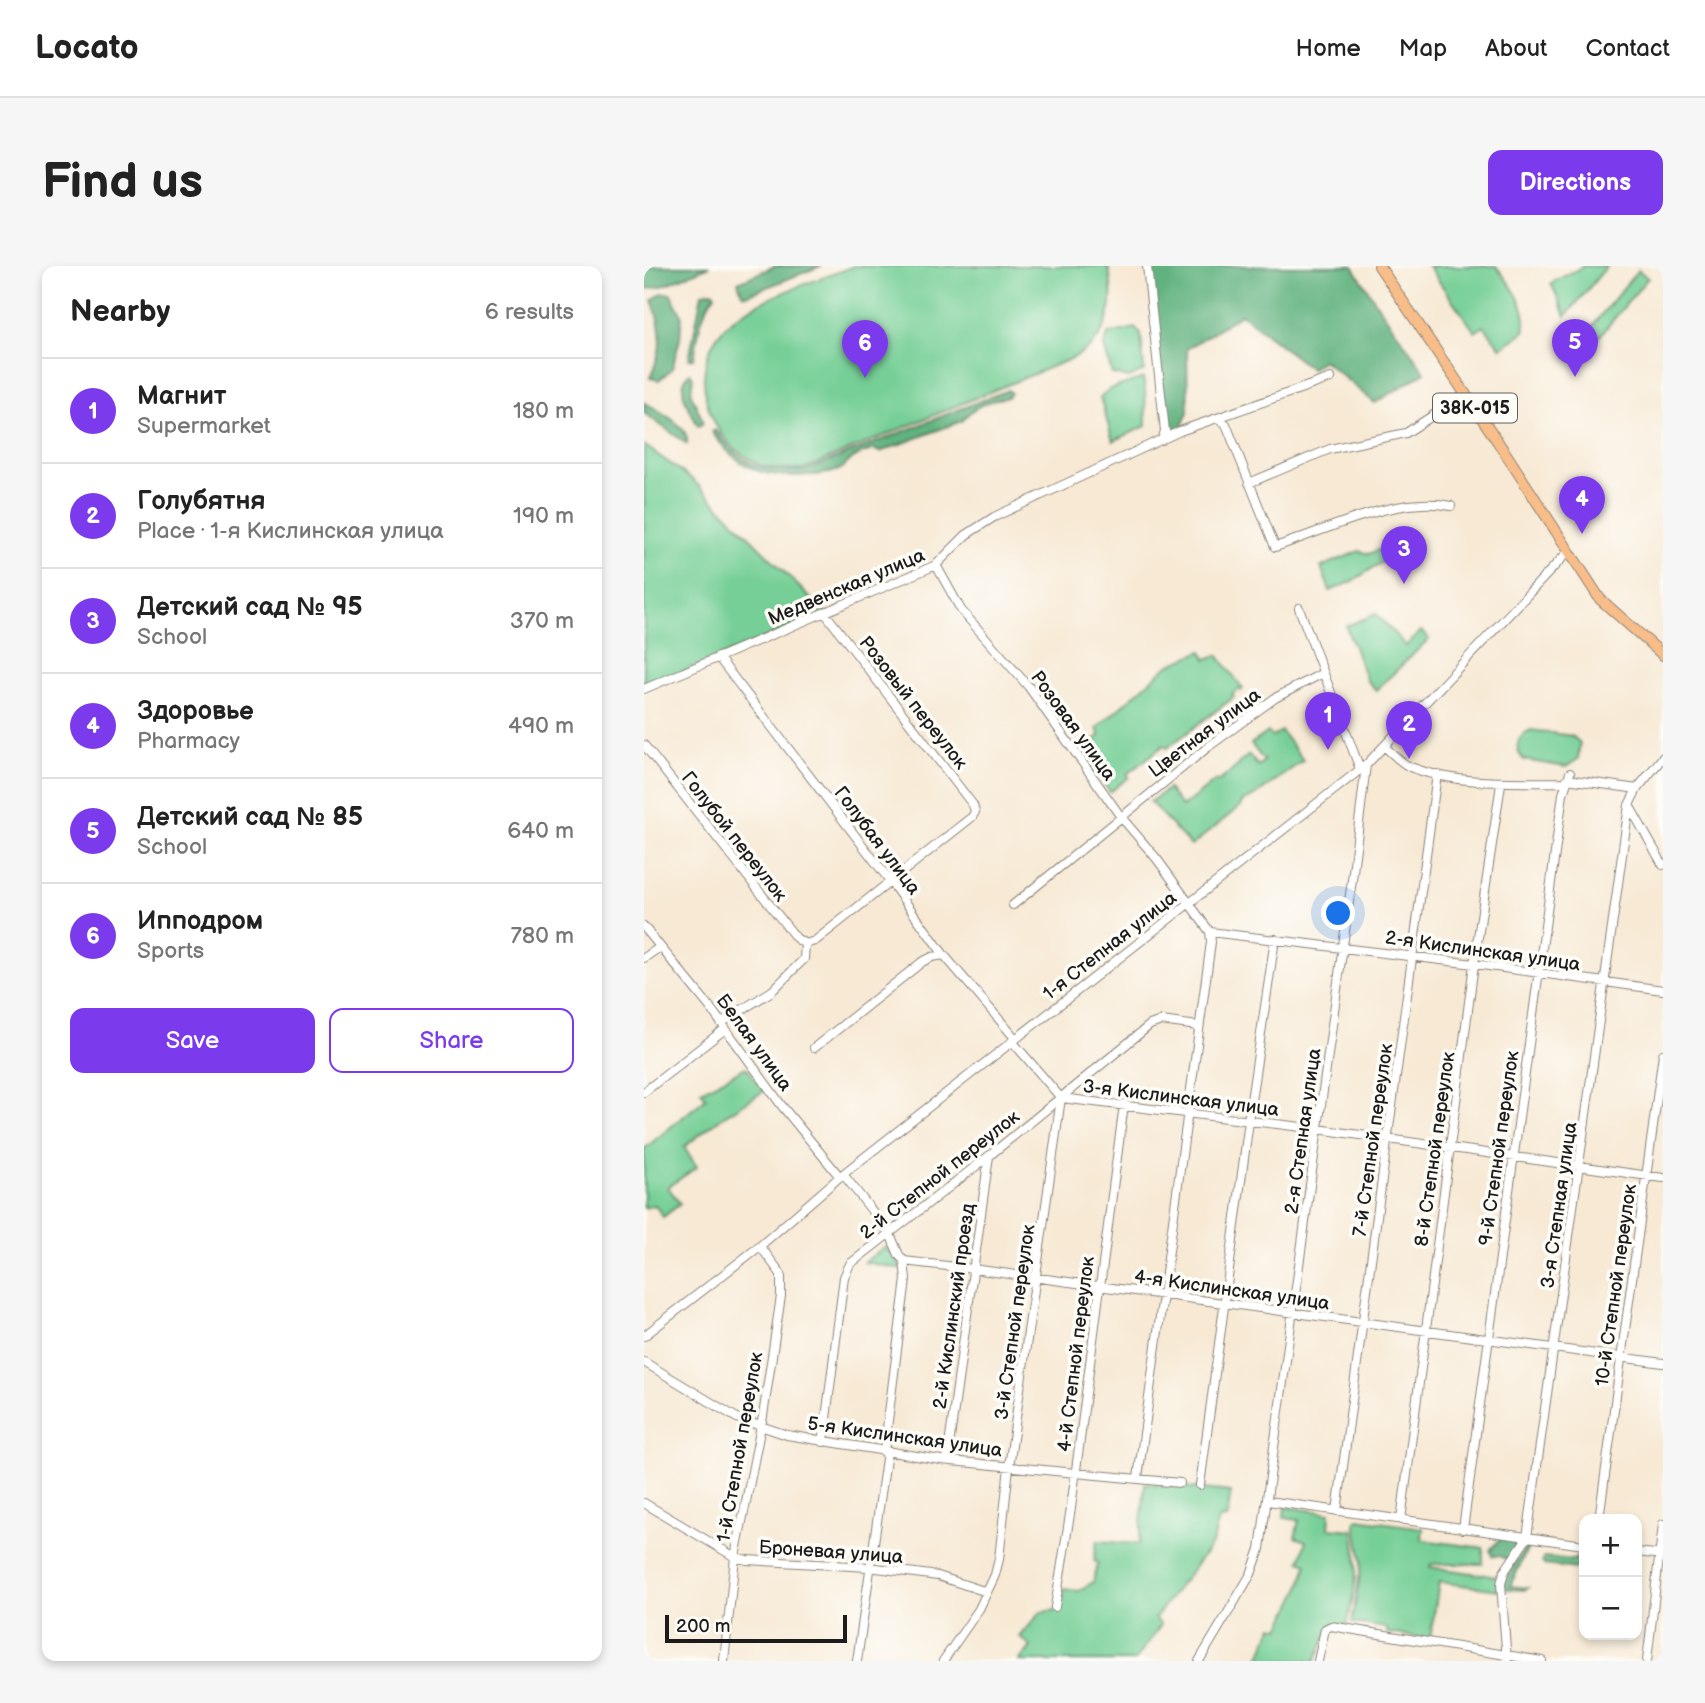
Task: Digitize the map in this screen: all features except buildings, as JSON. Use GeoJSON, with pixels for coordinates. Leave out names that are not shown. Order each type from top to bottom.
{"type":"FeatureCollection","features":[{"type":"Feature","properties":{"kind":"main road","name":"38К-015"},"geometry":{"type":"LineString","coordinates":[[1379,266],[1600,599],[1663,655]]}},
{"type":"Feature","properties":{"kind":"street"},"geometry":{"type":"LineString","coordinates":[[1147,266],[1165,431],[1162,440]]}},
{"type":"Feature","properties":{"kind":"street","name":"Медвенская улица"},"geometry":{"type":"LineString","coordinates":[[644,689],[936,565],[965,535],[994,517],[1180,430],[1219,419],[1331,378]]}},
{"type":"Feature","properties":{"kind":"street"},"geometry":{"type":"LineString","coordinates":[[1249,483],[1330,449],[1406,433],[1466,394]]}},
{"type":"Feature","properties":{"kind":"street"},"geometry":{"type":"LineString","coordinates":[[1219,419],[1226,424],[1275,547],[1388,509],[1419,502],[1451,506]]}},
{"type":"Feature","properties":{"kind":"street","name":"1-я Степная улица"},"geometry":{"type":"LineString","coordinates":[[644,1336],[760,1246],[841,1175],[1363,767],[1385,747],[1569,551]]}},
{"type":"Feature","properties":{"kind":"street","name":"Розовая улица"},"geometry":{"type":"LineString","coordinates":[[936,565],[961,610],[1028,686],[1121,817],[1162,866],[1188,903]]}},
{"type":"Feature","properties":{"kind":"street"},"geometry":{"type":"LineString","coordinates":[[1299,608],[1363,767]]}},
{"type":"Feature","properties":{"kind":"street","name":"Розовый переулок"},"geometry":{"type":"LineString","coordinates":[[825,613],[973,804],[975,812],[890,881]]}},
{"type":"Feature","properties":{"kind":"street","name":"Голубая улица"},"geometry":{"type":"LineString","coordinates":[[718,657],[944,955],[1014,1039]]}},
{"type":"Feature","properties":{"kind":"street","name":"Цветная улица"},"geometry":{"type":"LineString","coordinates":[[1013,905],[1208,747],[1275,698],[1323,673]]}},
{"type":"Feature","properties":{"kind":"street","name":"Голубой переулок"},"geometry":{"type":"LineString","coordinates":[[644,745],[796,938],[805,944]]}},
{"type":"Feature","properties":{"kind":"street"},"geometry":{"type":"LineString","coordinates":[[1385,747],[1408,766],[1437,774],[1501,783],[1568,778],[1637,789]]}},
{"type":"Feature","properties":{"kind":"street","name":"3-я Степная улица"},"geometry":{"type":"LineString","coordinates":[[1507,1658],[1501,1584],[1504,1572],[1527,1538],[1629,805],[1637,789],[1663,757]]}},
{"type":"Feature","properties":{"kind":"street","name":"2-я Степная улица"},"geometry":{"type":"LineString","coordinates":[[1199,1661],[1251,1574],[1260,1549],[1343,947],[1363,767]]}},
{"type":"Feature","properties":{"kind":"street","name":"7-й Степной переулок"},"geometry":{"type":"LineString","coordinates":[[1337,1511],[1437,774]]}},
{"type":"Feature","properties":{"kind":"street","name":"9-й Степной переулок"},"geometry":{"type":"LineString","coordinates":[[1463,1529],[1538,974],[1568,778]]}},
{"type":"Feature","properties":{"kind":"street","name":"8-й Степной переулок"},"geometry":{"type":"LineString","coordinates":[[1401,1520],[1474,964],[1501,783]]}},
{"type":"Feature","properties":{"kind":"street"},"geometry":{"type":"LineString","coordinates":[[1629,805],[1663,865]]}},
{"type":"Feature","properties":{"kind":"street"},"geometry":{"type":"LineString","coordinates":[[644,1092],[723,1026],[772,992],[804,959],[805,944],[815,941],[890,881]]}},
{"type":"Feature","properties":{"kind":"street"},"geometry":{"type":"LineString","coordinates":[[1138,1478],[1211,942],[1210,932],[1188,903]]}},
{"type":"Feature","properties":{"kind":"street","name":"Белая улица"},"geometry":{"type":"LineString","coordinates":[[644,928],[723,1026],[782,1106],[841,1175]]}},
{"type":"Feature","properties":{"kind":"street","name":"2-я Кислинская улица"},"geometry":{"type":"LineString","coordinates":[[1210,932],[1663,990]]}},
{"type":"Feature","properties":{"kind":"street"},"geometry":{"type":"LineString","coordinates":[[1200,1485],[1275,939]]}},
{"type":"Feature","properties":{"kind":"street"},"geometry":{"type":"LineString","coordinates":[[644,958],[660,947]]}},
{"type":"Feature","properties":{"kind":"street"},"geometry":{"type":"LineString","coordinates":[[814,1048],[922,962],[944,955]]}},
{"type":"Feature","properties":{"kind":"street","name":"2-й Степной переулок"},"geometry":{"type":"LineString","coordinates":[[822,1442],[845,1270],[1155,1022],[1198,1026]]}},
{"type":"Feature","properties":{"kind":"street","name":"3-я Кислинская улица"},"geometry":{"type":"LineString","coordinates":[[1014,1039],[1061,1098],[1318,1129],[1663,1178]]}},
{"type":"Feature","properties":{"kind":"street","name":"10-й Степной переулок"},"geometry":{"type":"LineString","coordinates":[[1600,1514],[1663,1054]]}},
{"type":"Feature","properties":{"kind":"street","name":"3-й Степной переулок"},"geometry":{"type":"LineString","coordinates":[[943,1661],[979,1609],[999,1559],[1009,1467],[1061,1098]]}},
{"type":"Feature","properties":{"kind":"street","name":"4-й Степной переулок"},"geometry":{"type":"LineString","coordinates":[[1055,1607],[1124,1104]]}},
{"type":"Feature","properties":{"kind":"street","name":"2-й Кислинский проезд"},"geometry":{"type":"LineString","coordinates":[[947,1460],[989,1156]]}},
{"type":"Feature","properties":{"kind":"street"},"geometry":{"type":"LineString","coordinates":[[841,1175],[890,1234],[904,1261],[906,1279],[886,1452],[857,1661]]}},
{"type":"Feature","properties":{"kind":"street","name":"1-й Степной переулок"},"geometry":{"type":"LineString","coordinates":[[723,1661],[735,1557],[760,1428],[782,1283],[777,1266],[760,1246]]}},
{"type":"Feature","properties":{"kind":"street","name":"4-я Кислинская улица"},"geometry":{"type":"LineString","coordinates":[[904,1261],[1663,1363]]}},
{"type":"Feature","properties":{"kind":"street","name":"5-я Кислинская улица"},"geometry":{"type":"LineString","coordinates":[[644,1362],[718,1408],[760,1428],[822,1442],[947,1460],[1180,1483]]}},
{"type":"Feature","properties":{"kind":"street"},"geometry":{"type":"LineString","coordinates":[[1268,1501],[1579,1544]]}},
{"type":"Feature","properties":{"kind":"street","name":"Броневая улица"},"geometry":{"type":"LineString","coordinates":[[644,1503],[735,1557],[869,1567],[938,1576],[987,1592]]}},
{"type":"Feature","properties":{"kind":"street"},"geometry":{"type":"LineString","coordinates":[[1647,1661],[1663,1524]]}},
{"type":"Feature","properties":{"kind":"street"},"geometry":{"type":"LineString","coordinates":[[1642,1553],[1661,1555]]}},
{"type":"Feature","properties":{"kind":"street"},"geometry":{"type":"LineString","coordinates":[[1318,1661],[1325,1629],[1331,1626],[1507,1658],[1542,1661]]}},
{"type":"Feature","properties":{"kind":"green space"},"geometry":{"type":"Polygon","coordinates":[[[644,266],[710,266],[662,286],[647,289],[644,284],[644,266]]]}},
{"type":"Feature","properties":{"kind":"green space"},"geometry":{"type":"Polygon","coordinates":[[[775,266],[821,266],[747,295],[742,294],[738,282],[775,266]]]}},
{"type":"Feature","properties":{"kind":"green space"},"geometry":{"type":"Polygon","coordinates":[[[854,266],[1108,266],[1110,307],[1099,336],[1089,348],[1075,357],[803,469],[763,466],[735,449],[712,418],[704,381],[706,362],[713,344],[724,328],[750,308],[854,266]]]}},
{"type":"Feature","properties":{"kind":"green space"},"geometry":{"type":"Polygon","coordinates":[[[1149,266],[1353,266],[1425,372],[1375,403],[1323,360],[1311,369],[1241,314],[1187,349],[1188,412],[1178,436],[1164,416],[1149,266]]]}},
{"type":"Feature","properties":{"kind":"green space"},"geometry":{"type":"Polygon","coordinates":[[[1428,266],[1496,266],[1522,306],[1524,332],[1501,348],[1484,326],[1475,332],[1428,266]]]}},
{"type":"Feature","properties":{"kind":"green space"},"geometry":{"type":"Polygon","coordinates":[[[1584,266],[1607,266],[1566,316],[1551,283],[1584,266]]]}},
{"type":"Feature","properties":{"kind":"green space"},"geometry":{"type":"Polygon","coordinates":[[[1638,270],[1648,278],[1598,338],[1589,330],[1638,270]]]}},
{"type":"Feature","properties":{"kind":"green space"},"geometry":{"type":"Polygon","coordinates":[[[713,291],[715,295],[703,317],[694,358],[689,359],[702,293],[713,291]]]}},
{"type":"Feature","properties":{"kind":"green space"},"geometry":{"type":"Polygon","coordinates":[[[662,293],[671,294],[682,316],[680,339],[672,369],[659,380],[650,378],[660,348],[659,321],[652,300],[662,293]]]}},
{"type":"Feature","properties":{"kind":"green space"},"geometry":{"type":"Polygon","coordinates":[[[1135,328],[1141,334],[1144,371],[1129,378],[1112,374],[1104,346],[1108,334],[1135,328]]]}},
{"type":"Feature","properties":{"kind":"green space"},"geometry":{"type":"Polygon","coordinates":[[[690,373],[693,377],[691,394],[703,421],[701,426],[698,426],[683,392],[685,379],[690,373]]]}},
{"type":"Feature","properties":{"kind":"green space"},"geometry":{"type":"Polygon","coordinates":[[[1143,378],[1146,426],[1113,441],[1100,397],[1110,389],[1143,378]]]}},
{"type":"Feature","properties":{"kind":"green space"},"geometry":{"type":"Polygon","coordinates":[[[1008,390],[1011,393],[1008,397],[982,404],[962,421],[880,452],[873,449],[853,458],[841,469],[822,474],[780,475],[754,469],[732,455],[712,432],[715,430],[734,452],[753,464],[775,470],[804,471],[1008,390]]]}},
{"type":"Feature","properties":{"kind":"green space"},"geometry":{"type":"Polygon","coordinates":[[[644,402],[678,425],[687,437],[687,444],[644,413],[644,402]]]}},
{"type":"Feature","properties":{"kind":"green space"},"geometry":{"type":"Polygon","coordinates":[[[644,445],[693,480],[825,613],[644,688],[644,445]]]}},
{"type":"Feature","properties":{"kind":"green space"},"geometry":{"type":"Polygon","coordinates":[[[1404,539],[1407,546],[1351,582],[1330,591],[1321,567],[1359,551],[1369,554],[1404,539]]]}},
{"type":"Feature","properties":{"kind":"green space"},"geometry":{"type":"Polygon","coordinates":[[[1376,614],[1406,646],[1421,631],[1429,639],[1376,690],[1367,681],[1346,626],[1376,614]]]}},
{"type":"Feature","properties":{"kind":"green space"},"geometry":{"type":"Polygon","coordinates":[[[1202,651],[1206,659],[1218,655],[1243,689],[1232,694],[1234,697],[1167,748],[1164,745],[1127,774],[1129,777],[1110,792],[1079,751],[1100,736],[1097,728],[1168,665],[1202,651]]]}},
{"type":"Feature","properties":{"kind":"green space"},"geometry":{"type":"Polygon","coordinates":[[[1531,730],[1572,736],[1580,743],[1578,759],[1566,767],[1524,760],[1518,752],[1518,743],[1522,736],[1531,730]]]}},
{"type":"Feature","properties":{"kind":"green space"},"geometry":{"type":"Polygon","coordinates":[[[1281,731],[1303,760],[1258,794],[1241,803],[1242,805],[1191,846],[1150,802],[1168,789],[1182,807],[1216,780],[1218,782],[1249,755],[1258,766],[1264,761],[1251,744],[1268,732],[1272,737],[1281,731]]]}},
{"type":"Feature","properties":{"kind":"green space"},"geometry":{"type":"Polygon","coordinates":[[[746,1067],[764,1091],[721,1118],[684,1147],[697,1167],[668,1187],[680,1204],[663,1217],[655,1205],[644,1208],[644,1149],[706,1098],[701,1091],[746,1067]]]}},
{"type":"Feature","properties":{"kind":"green space"},"geometry":{"type":"Polygon","coordinates":[[[887,1246],[888,1252],[895,1253],[901,1269],[864,1262],[887,1246]]]}},
{"type":"Feature","properties":{"kind":"green space"},"geometry":{"type":"Polygon","coordinates":[[[1145,1483],[1231,1492],[1227,1518],[1219,1519],[1212,1544],[1155,1618],[1161,1625],[1135,1661],[1019,1661],[1031,1647],[1020,1637],[1041,1612],[1057,1610],[1065,1589],[1079,1591],[1093,1582],[1098,1563],[1094,1561],[1097,1541],[1139,1544],[1145,1483]]]}},
{"type":"Feature","properties":{"kind":"green space"},"geometry":{"type":"Polygon","coordinates":[[[1285,1507],[1330,1513],[1329,1528],[1353,1530],[1356,1578],[1347,1625],[1332,1624],[1315,1661],[1258,1661],[1273,1626],[1280,1628],[1299,1591],[1307,1564],[1300,1561],[1306,1541],[1295,1537],[1299,1520],[1284,1518],[1285,1507]]]}},
{"type":"Feature","properties":{"kind":"green space"},"geometry":{"type":"Polygon","coordinates":[[[1358,1519],[1423,1528],[1422,1540],[1483,1548],[1483,1564],[1431,1564],[1430,1567],[1500,1577],[1498,1590],[1439,1582],[1430,1639],[1387,1633],[1387,1628],[1352,1623],[1362,1562],[1355,1522],[1358,1519]]]}},
{"type":"Feature","properties":{"kind":"green space"},"geometry":{"type":"Polygon","coordinates":[[[1501,1538],[1520,1541],[1522,1544],[1508,1560],[1492,1556],[1490,1550],[1501,1538]]]}},
{"type":"Feature","properties":{"kind":"green space"},"geometry":{"type":"Polygon","coordinates":[[[1529,1542],[1552,1543],[1552,1546],[1533,1544],[1528,1548],[1510,1586],[1528,1588],[1506,1589],[1504,1585],[1511,1569],[1529,1542]]]}},
{"type":"Feature","properties":{"kind":"green space"},"geometry":{"type":"Polygon","coordinates":[[[1579,1554],[1579,1566],[1576,1569],[1544,1565],[1542,1561],[1544,1557],[1574,1560],[1579,1554]]]}},
{"type":"Feature","properties":{"kind":"place","name":"Детский сад № 85"},"geometry":{"type":"Point","coordinates":[1575,377]}},
{"type":"Feature","properties":{"kind":"place","name":"Ипподром"},"geometry":{"type":"Point","coordinates":[865,378]}},
{"type":"Feature","properties":{"kind":"place","name":"Здоровье"},"geometry":{"type":"Point","coordinates":[1582,534]}},
{"type":"Feature","properties":{"kind":"place","name":"Детский сад № 95"},"geometry":{"type":"Point","coordinates":[1404,584]}},
{"type":"Feature","properties":{"kind":"place","name":"Магнит"},"geometry":{"type":"Point","coordinates":[1328,750]}},
{"type":"Feature","properties":{"kind":"place","name":"Голубятня"},"geometry":{"type":"Point","coordinates":[1409,759]}}]}
